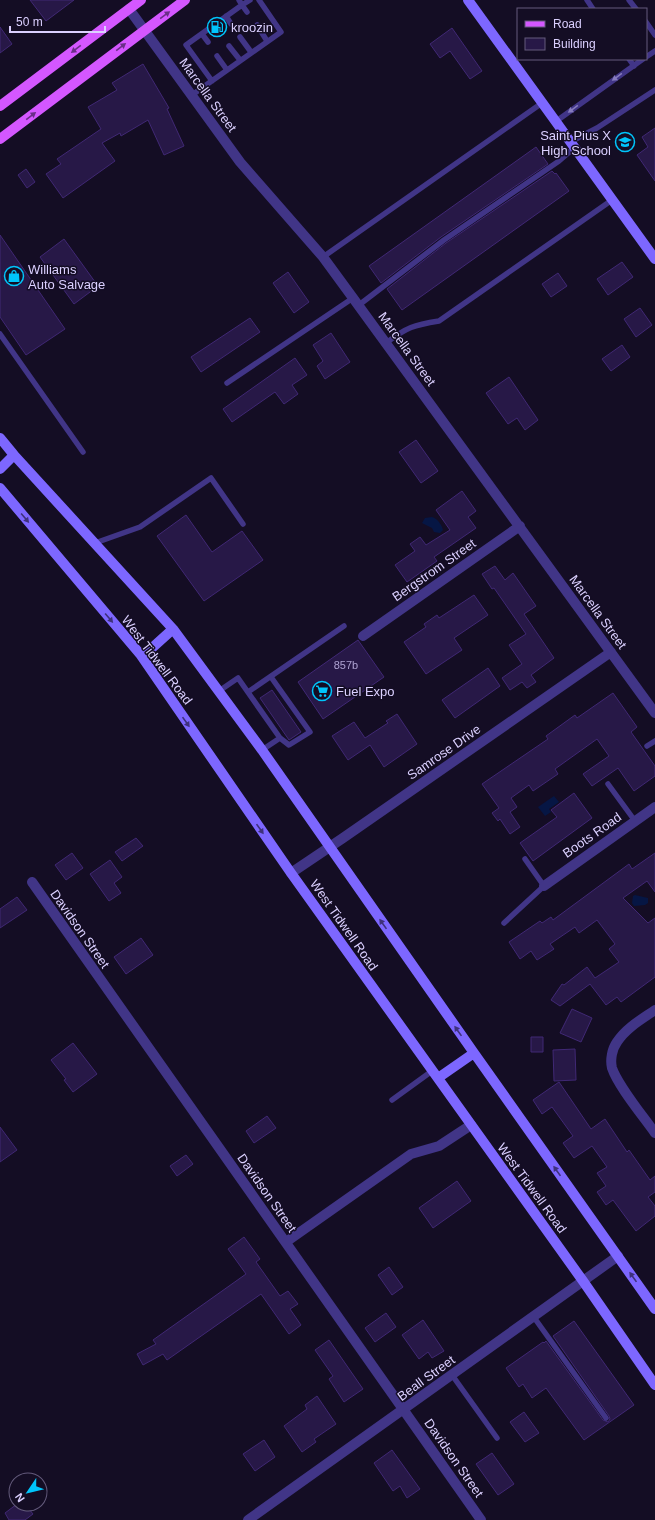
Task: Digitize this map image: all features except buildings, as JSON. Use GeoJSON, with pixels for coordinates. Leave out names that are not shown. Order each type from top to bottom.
{"type":"FeatureCollection","features":[{"type":"Feature","properties":{"kind":"main road"},"geometry":{"type":"LineString","coordinates":[[0,106],[141,0]]}},
{"type":"Feature","properties":{"kind":"main road"},"geometry":{"type":"LineString","coordinates":[[0,139],[185,0]]}},
{"type":"Feature","properties":{"kind":"main road"},"geometry":{"type":"LineString","coordinates":[[468,0],[655,260]]}},
{"type":"Feature","properties":{"kind":"main road"},"geometry":{"type":"LineString","coordinates":[[0,438],[173,629],[262,750],[655,1309]]}},
{"type":"Feature","properties":{"kind":"main road"},"geometry":{"type":"LineString","coordinates":[[0,469],[14,455]]}},
{"type":"Feature","properties":{"kind":"main road","name":"West Tidwell Road"},"geometry":{"type":"LineString","coordinates":[[0,488],[142,657],[291,873],[583,1281],[655,1385]]}},
{"type":"Feature","properties":{"kind":"main road"},"geometry":{"type":"LineString","coordinates":[[142,657],[173,629]]}},
{"type":"Feature","properties":{"kind":"main road"},"geometry":{"type":"LineString","coordinates":[[435,1075],[474,1053]]}},
{"type":"Feature","properties":{"kind":"street","name":"Marcella Street"},"geometry":{"type":"LineString","coordinates":[[129,9],[240,162],[323,257],[356,301],[655,713]]}},
{"type":"Feature","properties":{"kind":"street","name":"Bergstrom Street"},"geometry":{"type":"LineString","coordinates":[[363,636],[520,526]]}},
{"type":"Feature","properties":{"kind":"street","name":"Samrose Drive"},"geometry":{"type":"LineString","coordinates":[[291,873],[611,652]]}},
{"type":"Feature","properties":{"kind":"street","name":"Boots Road"},"geometry":{"type":"LineString","coordinates":[[544,886],[655,807]]}},
{"type":"Feature","properties":{"kind":"street","name":"Davidson Street"},"geometry":{"type":"LineString","coordinates":[[32,882],[481,1520]]}},
{"type":"Feature","properties":{"kind":"street"},"geometry":{"type":"LineString","coordinates":[[655,1010],[628,1029],[617,1042],[612,1054],[612,1067],[618,1081],[655,1133]]}},
{"type":"Feature","properties":{"kind":"street"},"geometry":{"type":"LineString","coordinates":[[286,1242],[411,1154],[439,1146],[471,1125]]}},
{"type":"Feature","properties":{"kind":"street","name":"Beall Street"},"geometry":{"type":"LineString","coordinates":[[248,1520],[618,1256]]}},
{"type":"Feature","properties":{"kind":"lane"},"geometry":{"type":"LineString","coordinates":[[212,81],[186,45],[226,16],[241,3],[250,0]]}},
{"type":"Feature","properties":{"kind":"lane"},"geometry":{"type":"LineString","coordinates":[[192,95],[280,32],[259,0]]}},
{"type":"Feature","properties":{"kind":"lane"},"geometry":{"type":"LineString","coordinates":[[586,0],[592,8]]}},
{"type":"Feature","properties":{"kind":"lane"},"geometry":{"type":"LineString","coordinates":[[629,0],[635,8]]}},
{"type":"Feature","properties":{"kind":"lane"},"geometry":{"type":"LineString","coordinates":[[241,3],[247,12]]}},
{"type":"Feature","properties":{"kind":"lane"},"geometry":{"type":"LineString","coordinates":[[226,16],[231,24]]}},
{"type":"Feature","properties":{"kind":"lane"},"geometry":{"type":"LineString","coordinates":[[647,23],[655,35]]}},
{"type":"Feature","properties":{"kind":"lane"},"geometry":{"type":"LineString","coordinates":[[214,25],[220,33]]}},
{"type":"Feature","properties":{"kind":"lane"},"geometry":{"type":"LineString","coordinates":[[256,25],[267,41]]}},
{"type":"Feature","properties":{"kind":"lane"},"geometry":{"type":"LineString","coordinates":[[202,34],[208,42]]}},
{"type":"Feature","properties":{"kind":"lane"},"geometry":{"type":"LineString","coordinates":[[240,37],[251,52]]}},
{"type":"Feature","properties":{"kind":"lane"},"geometry":{"type":"LineString","coordinates":[[230,46],[240,60]]}},
{"type":"Feature","properties":{"kind":"lane"},"geometry":{"type":"LineString","coordinates":[[217,56],[227,70]]}},
{"type":"Feature","properties":{"kind":"lane"},"geometry":{"type":"LineString","coordinates":[[630,60],[634,66]]}},
{"type":"Feature","properties":{"kind":"lane"},"geometry":{"type":"LineString","coordinates":[[555,122],[642,60]]}},
{"type":"Feature","properties":{"kind":"lane"},"geometry":{"type":"LineString","coordinates":[[227,383],[356,301],[559,160],[572,145],[655,90]]}},
{"type":"Feature","properties":{"kind":"lane"},"geometry":{"type":"LineString","coordinates":[[323,257],[542,103]]}},
{"type":"Feature","properties":{"kind":"lane"},"geometry":{"type":"LineString","coordinates":[[386,343],[403,331],[417,325],[439,321],[612,200]]}},
{"type":"Feature","properties":{"kind":"lane"},"geometry":{"type":"LineString","coordinates":[[0,334],[83,452]]}},
{"type":"Feature","properties":{"kind":"lane"},"geometry":{"type":"LineString","coordinates":[[95,543],[140,527],[211,478],[244,524]]}},
{"type":"Feature","properties":{"kind":"lane"},"geometry":{"type":"LineString","coordinates":[[248,692],[344,626]]}},
{"type":"Feature","properties":{"kind":"lane"},"geometry":{"type":"LineString","coordinates":[[219,691],[238,678],[280,738],[289,745],[310,732],[270,677]]}},
{"type":"Feature","properties":{"kind":"lane"},"geometry":{"type":"LineString","coordinates":[[262,750],[280,738]]}},
{"type":"Feature","properties":{"kind":"lane"},"geometry":{"type":"LineString","coordinates":[[647,746],[655,741]]}},
{"type":"Feature","properties":{"kind":"lane"},"geometry":{"type":"LineString","coordinates":[[608,784],[635,821]]}},
{"type":"Feature","properties":{"kind":"lane"},"geometry":{"type":"LineString","coordinates":[[504,923],[544,886],[525,859]]}},
{"type":"Feature","properties":{"kind":"lane"},"geometry":{"type":"LineString","coordinates":[[392,1100],[435,1075]]}},
{"type":"Feature","properties":{"kind":"lane"},"geometry":{"type":"LineString","coordinates":[[533,1316],[606,1418]]}},
{"type":"Feature","properties":{"kind":"lane"},"geometry":{"type":"LineString","coordinates":[[452,1375],[497,1438]]}},
{"type":"Feature","properties":{"kind":"water"},"geometry":{"type":"Polygon","coordinates":[[[432,517],[442,526],[443,530],[440,533],[434,532],[432,528],[422,523],[425,518],[432,517]]]}},
{"type":"Feature","properties":{"kind":"water"},"geometry":{"type":"Polygon","coordinates":[[[554,796],[559,802],[549,809],[551,812],[545,816],[538,807],[554,796]]]}},
{"type":"Feature","properties":{"kind":"water"},"geometry":{"type":"Polygon","coordinates":[[[635,895],[648,898],[648,903],[645,905],[634,906],[632,903],[633,896],[635,895]]]}},
{"type":"Feature","properties":{"kind":"place","name":"kroozin"},"geometry":{"type":"Point","coordinates":[217,27]}},
{"type":"Feature","properties":{"kind":"place","name":"Saint Pius X High School"},"geometry":{"type":"Point","coordinates":[625,142]}},
{"type":"Feature","properties":{"kind":"place","name":"Williams Auto Salvage"},"geometry":{"type":"Point","coordinates":[14,276]}},
{"type":"Feature","properties":{"kind":"place","name":"Fuel Expo"},"geometry":{"type":"Point","coordinates":[322,691]}}]}
